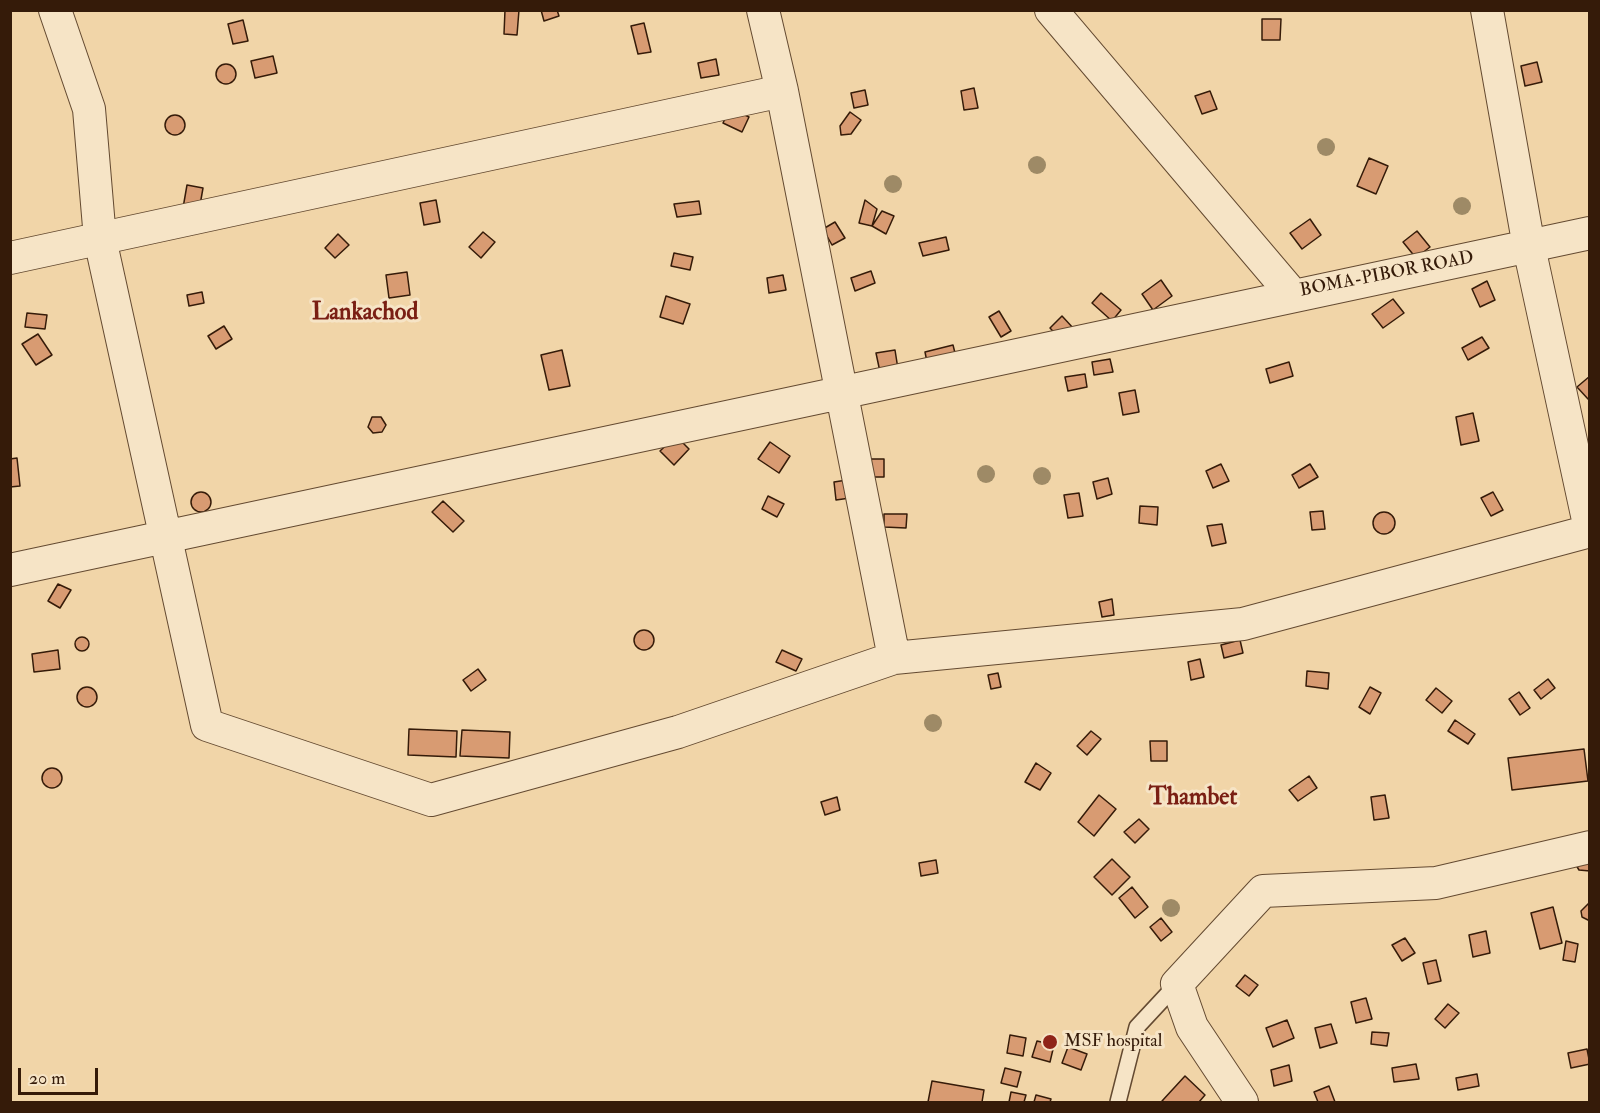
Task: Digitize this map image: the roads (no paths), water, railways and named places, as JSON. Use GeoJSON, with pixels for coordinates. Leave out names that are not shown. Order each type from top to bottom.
{"type":"FeatureCollection","features":[{"type":"Feature","properties":{"kind":"street"},"geometry":{"type":"LineString","coordinates":[[55,10],[89,109],[100,239],[207,725],[431,800],[678,732],[894,658],[1243,624],[1590,530],[1528,247],[1487,10]]}},
{"type":"Feature","properties":{"kind":"street"},"geometry":{"type":"LineString","coordinates":[[763,10],[782,91],[843,391],[894,658]]}},
{"type":"Feature","properties":{"kind":"street","name":"BOMA-PIBOR ROAD"},"geometry":{"type":"LineString","coordinates":[[1051,10],[1292,294],[1590,233]]}},
{"type":"Feature","properties":{"kind":"street"},"geometry":{"type":"LineString","coordinates":[[10,258],[782,91]]}},
{"type":"Feature","properties":{"kind":"street"},"geometry":{"type":"LineString","coordinates":[[10,570],[1292,294]]}},
{"type":"Feature","properties":{"kind":"street"},"geometry":{"type":"LineString","coordinates":[[1242,1102],[1192,1028],[1177,984],[1263,891],[1436,883],[1590,847]]}},
{"type":"Feature","properties":{"kind":"lane"},"geometry":{"type":"LineString","coordinates":[[1118,1102],[1137,1027],[1177,984]]}},
{"type":"Feature","properties":{"kind":"place","name":"MSF hospital"},"geometry":{"type":"Point","coordinates":[1050,1042]}},
{"type":"Feature","properties":{"kind":"district","name":"Lankachod"},"geometry":{"type":"Point","coordinates":[365,314]}},
{"type":"Feature","properties":{"kind":"district","name":"Thambet"},"geometry":{"type":"Point","coordinates":[1193,799]}}]}
